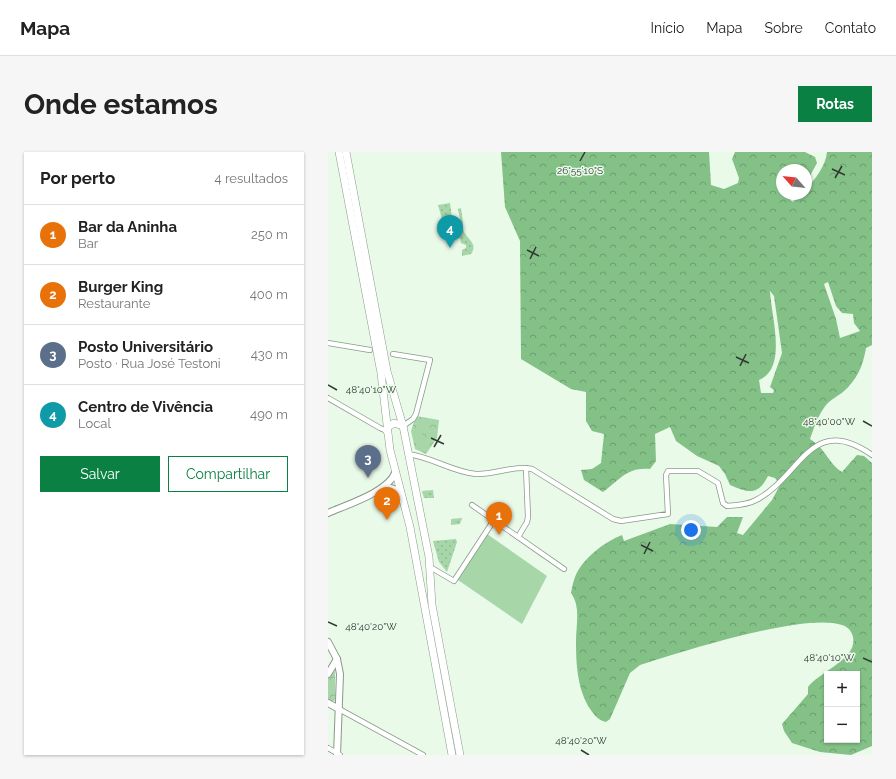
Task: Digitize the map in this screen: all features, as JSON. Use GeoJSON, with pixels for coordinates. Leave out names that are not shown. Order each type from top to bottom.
{"type":"FeatureCollection","features":[{"type":"Feature","properties":{"kind":"main road"},"geometry":{"type":"LineString","coordinates":[[339,152],[380,364],[387,430],[395,473],[410,527],[452,755]]}},
{"type":"Feature","properties":{"kind":"main road"},"geometry":{"type":"LineString","coordinates":[[346,152],[387,371],[402,426],[430,567],[432,605],[460,755]]}},
{"type":"Feature","properties":{"kind":"main road"},"geometry":{"type":"LineString","coordinates":[[387,430],[394,423],[402,426]]}},
{"type":"Feature","properties":{"kind":"main road"},"geometry":{"type":"LineString","coordinates":[[380,490],[393,478],[395,473]]}},
{"type":"Feature","properties":{"kind":"main road"},"geometry":{"type":"LineString","coordinates":[[328,513],[380,490],[387,488],[400,491]]}},
{"type":"Feature","properties":{"kind":"main road"},"geometry":{"type":"LineString","coordinates":[[416,559],[430,567]]}},
{"type":"Feature","properties":{"kind":"main road"},"geometry":{"type":"LineString","coordinates":[[328,642],[337,659],[340,674],[338,754]]}},
{"type":"Feature","properties":{"kind":"main road"},"geometry":{"type":"LineString","coordinates":[[328,674],[337,659]]}},
{"type":"Feature","properties":{"kind":"main road"},"geometry":{"type":"LineString","coordinates":[[328,703],[339,709]]}},
{"type":"Feature","properties":{"kind":"street"},"geometry":{"type":"LineString","coordinates":[[328,343],[370,350]]}},
{"type":"Feature","properties":{"kind":"street"},"geometry":{"type":"LineString","coordinates":[[393,354],[430,360],[414,419],[402,426]]}},
{"type":"Feature","properties":{"kind":"street"},"geometry":{"type":"LineString","coordinates":[[328,398],[380,428],[387,430]]}},
{"type":"Feature","properties":{"kind":"street"},"geometry":{"type":"LineString","coordinates":[[408,454],[464,472],[478,474],[526,468],[541,474],[613,519],[621,521],[668,514],[666,475],[668,471],[698,471],[716,481],[720,486],[723,503],[727,506],[748,504],[762,497],[814,447],[825,442],[849,441],[872,455]]}},
{"type":"Feature","properties":{"kind":"street"},"geometry":{"type":"LineString","coordinates":[[518,537],[527,522],[528,517],[526,468]]}},
{"type":"Feature","properties":{"kind":"street"},"geometry":{"type":"LineString","coordinates":[[472,505],[564,569]]}},
{"type":"Feature","properties":{"kind":"street"},"geometry":{"type":"LineString","coordinates":[[430,567],[454,581],[494,520]]}},
{"type":"Feature","properties":{"kind":"street"},"geometry":{"type":"LineString","coordinates":[[339,709],[423,755]]}},
{"type":"Feature","properties":{"kind":"street"},"geometry":{"type":"LineString","coordinates":[[328,748],[338,754]]}},
{"type":"Feature","properties":{"kind":"green space"},"geometry":{"type":"Polygon","coordinates":[[[501,152],[709,152],[711,185],[724,189],[738,183],[739,178],[732,159],[735,152],[805,152],[815,157],[817,163],[812,172],[812,164],[776,164],[776,200],[790,200],[793,202],[795,200],[812,200],[812,182],[825,162],[827,152],[872,152],[872,345],[866,348],[861,367],[856,378],[843,392],[828,403],[823,409],[816,422],[810,439],[820,447],[833,464],[842,472],[857,455],[864,456],[872,463],[872,746],[851,755],[820,752],[792,743],[784,731],[782,724],[808,694],[808,687],[824,673],[824,743],[860,743],[860,671],[827,671],[847,656],[853,644],[853,635],[845,626],[824,622],[801,624],[742,635],[640,665],[630,673],[610,719],[606,722],[600,720],[588,706],[579,682],[576,649],[577,610],[571,593],[578,570],[588,558],[608,542],[622,535],[624,541],[670,524],[717,527],[727,517],[743,517],[737,533],[743,535],[772,500],[780,485],[775,478],[768,476],[761,487],[757,490],[748,491],[730,485],[719,466],[697,456],[676,441],[670,427],[655,434],[656,461],[650,469],[635,470],[630,472],[603,492],[584,480],[581,470],[592,469],[601,463],[604,434],[592,431],[586,421],[586,392],[571,389],[521,359],[520,241],[505,207],[501,152]],[[828,282],[824,284],[836,319],[840,338],[860,331],[854,323],[853,314],[842,313],[836,306],[828,282]],[[770,291],[775,327],[775,353],[773,365],[768,374],[759,380],[761,393],[773,393],[774,390],[770,387],[782,353],[774,296],[770,291]]]}},
{"type":"Feature","properties":{"kind":"green space"},"geometry":{"type":"Polygon","coordinates":[[[450,203],[452,218],[455,220],[460,219],[458,209],[461,208],[464,231],[474,247],[471,254],[462,256],[462,250],[466,248],[466,245],[461,243],[460,238],[450,239],[457,235],[454,235],[451,229],[450,234],[447,236],[438,205],[450,203]]]}},
{"type":"Feature","properties":{"kind":"green space"},"geometry":{"type":"Polygon","coordinates":[[[416,416],[439,420],[437,438],[426,454],[415,449],[411,431],[416,416]]]}},
{"type":"Feature","properties":{"kind":"green space"},"geometry":{"type":"Polygon","coordinates":[[[414,431],[422,432],[425,445],[428,447],[425,452],[417,448],[414,431]]]}},
{"type":"Feature","properties":{"kind":"green space"},"geometry":{"type":"Polygon","coordinates":[[[433,490],[434,498],[424,498],[422,491],[433,490]]]}},
{"type":"Feature","properties":{"kind":"green space"},"geometry":{"type":"Polygon","coordinates":[[[462,518],[460,524],[451,525],[451,519],[462,518]]]}},
{"type":"Feature","properties":{"kind":"green space"},"geometry":{"type":"Polygon","coordinates":[[[487,534],[547,576],[522,624],[458,580],[487,534]]]}},
{"type":"Feature","properties":{"kind":"green space"},"geometry":{"type":"Polygon","coordinates":[[[456,539],[457,542],[447,572],[439,562],[433,541],[456,539]]]}},
{"type":"Feature","properties":{"kind":"green space"},"geometry":{"type":"Polygon","coordinates":[[[335,671],[335,700],[332,702],[328,700],[328,678],[335,671]]]}},
{"type":"Feature","properties":{"kind":"place","name":"Centro de Vivência"},"geometry":{"type":"Point","coordinates":[450,248]}},
{"type":"Feature","properties":{"kind":"place","name":"Posto Universitário"},"geometry":{"type":"Point","coordinates":[368,478]}},
{"type":"Feature","properties":{"kind":"place","name":"Burger King"},"geometry":{"type":"Point","coordinates":[387,520]}},
{"type":"Feature","properties":{"kind":"place","name":"Bar da Aninha"},"geometry":{"type":"Point","coordinates":[499,535]}}]}
